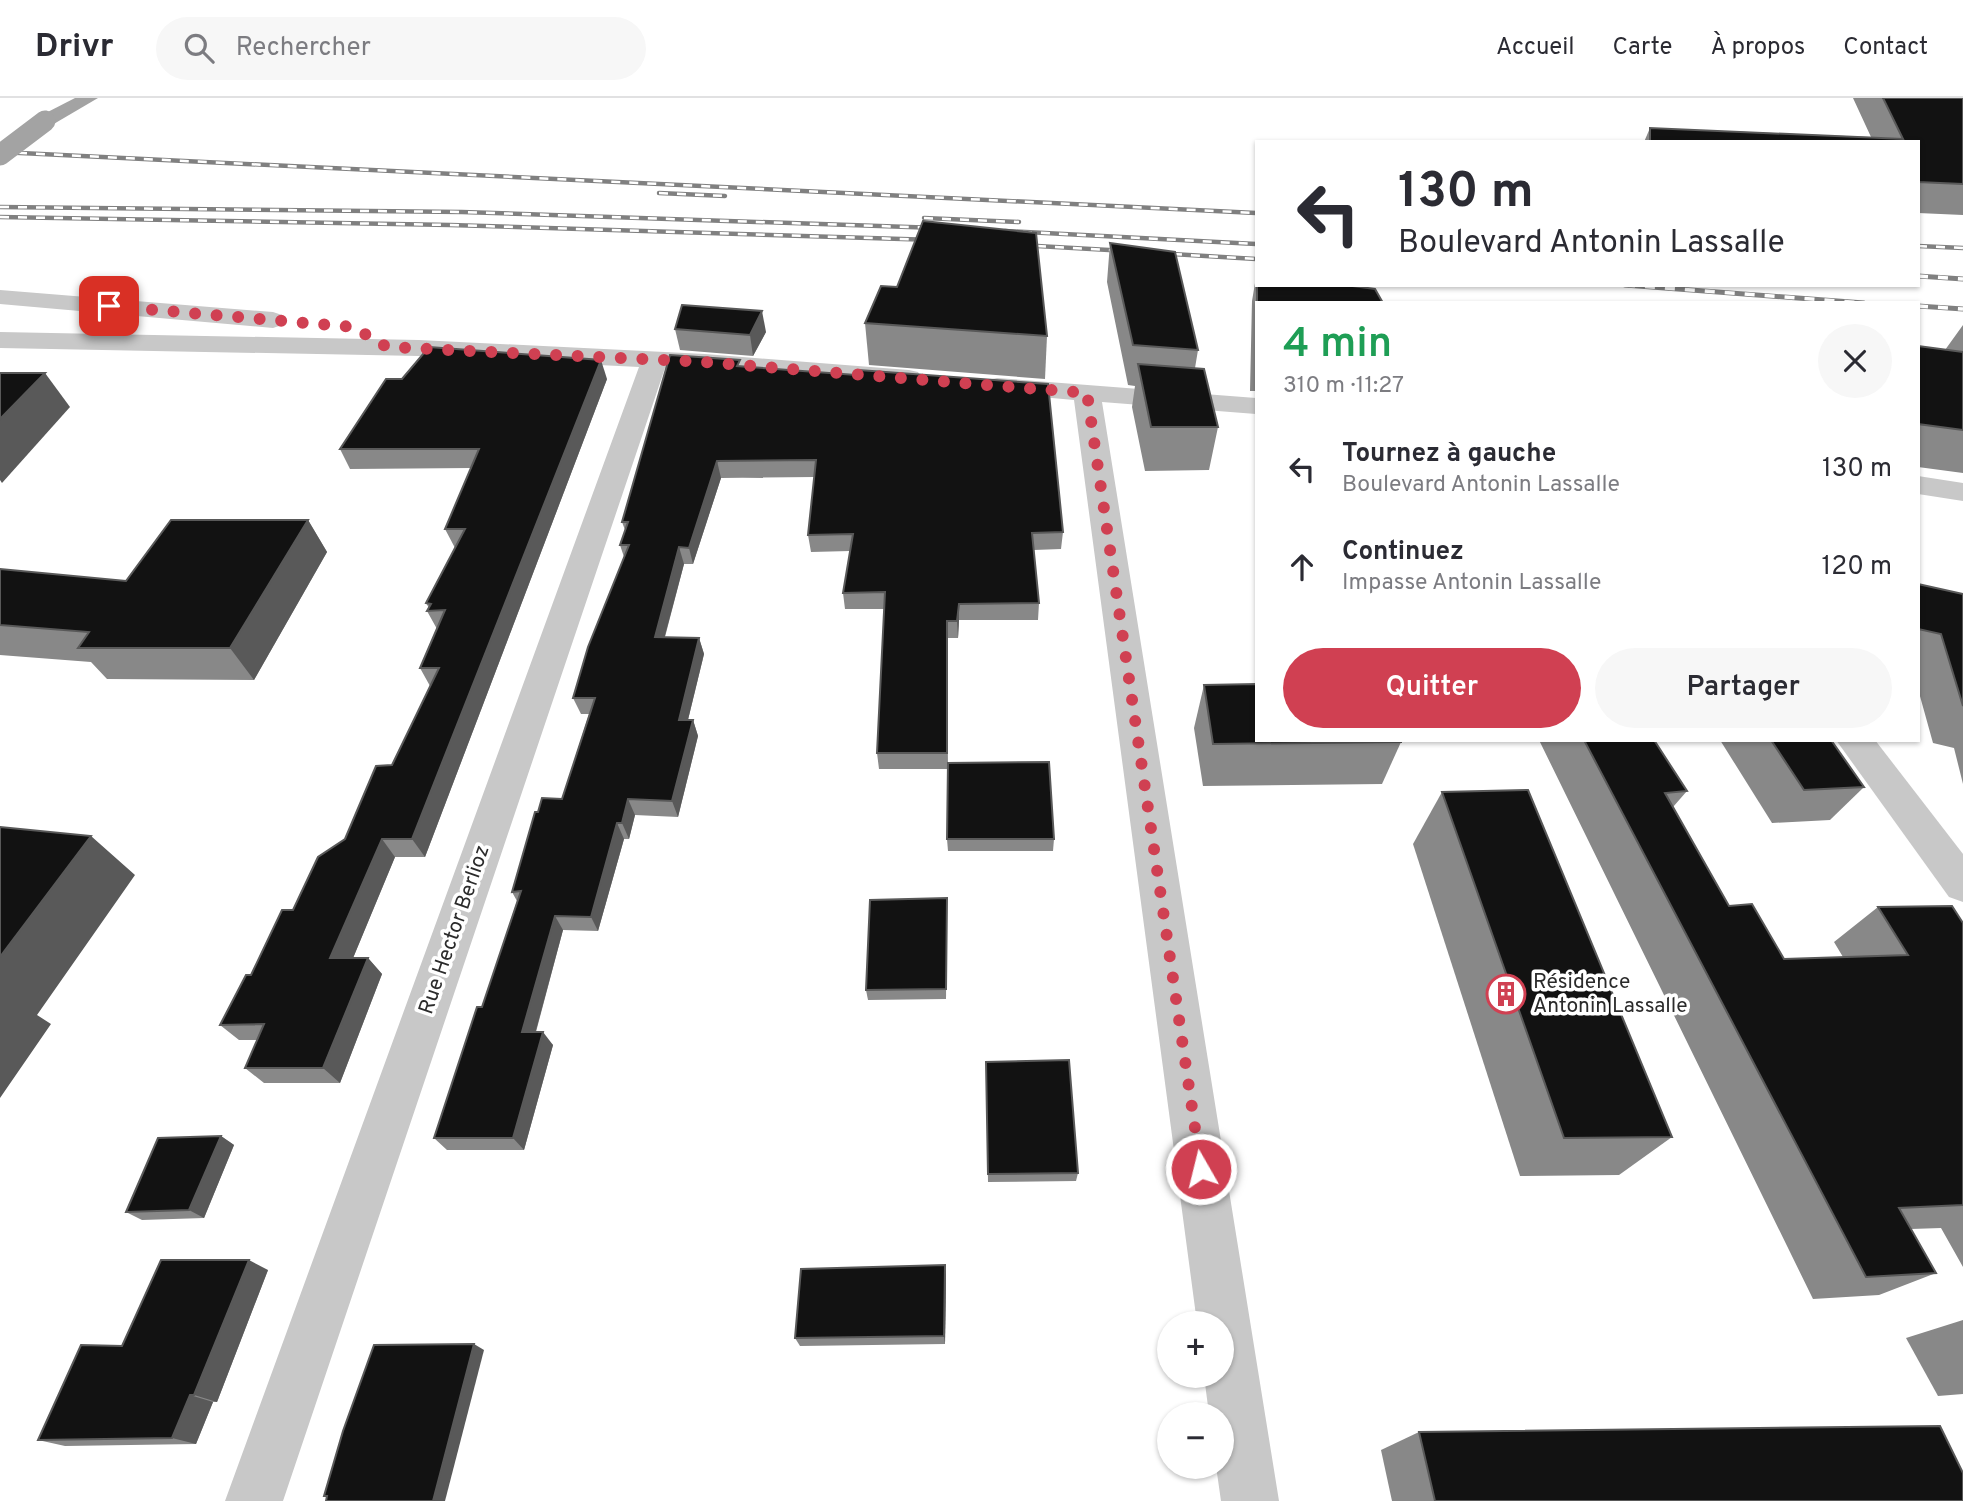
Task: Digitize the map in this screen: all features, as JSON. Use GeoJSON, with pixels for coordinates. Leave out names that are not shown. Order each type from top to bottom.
{"type":"FeatureCollection","features":[{"type":"Feature","properties":{"kind":"main road"},"geometry":{"type":"LineString","coordinates":[[45,121],[60,98]]}},
{"type":"Feature","properties":{"kind":"main road"},"geometry":{"type":"LineString","coordinates":[[0,155],[45,121],[89,98]]}},
{"type":"Feature","properties":{"kind":"street"},"geometry":{"type":"LineString","coordinates":[[0,297],[353,327],[387,347]]}},
{"type":"Feature","properties":{"kind":"street"},"geometry":{"type":"LineString","coordinates":[[0,340],[387,347],[654,359],[937,381]]}},
{"type":"Feature","properties":{"kind":"street","name":"Rue Hector Berlioz"},"geometry":{"type":"LineString","coordinates":[[254,1501],[654,359]]}},
{"type":"Feature","properties":{"kind":"street"},"geometry":{"type":"LineString","coordinates":[[978,384],[1255,406]]}},
{"type":"Feature","properties":{"kind":"street"},"geometry":{"type":"LineString","coordinates":[[1087,393],[1250,1501]]}},
{"type":"Feature","properties":{"kind":"street"},"geometry":{"type":"LineString","coordinates":[[1920,485],[1963,492]]}},
{"type":"Feature","properties":{"kind":"street"},"geometry":{"type":"LineString","coordinates":[[1856,742],[1963,885]]}},
{"type":"Feature","properties":{"kind":"building"},"geometry":{"type":"Polygon","coordinates":[[[1883,98],[1963,98],[1963,184],[1920,182],[1920,140],[1650,140],[1650,128],[1903,139],[1883,98]]]}},
{"type":"Feature","properties":{"kind":"building"},"geometry":{"type":"Polygon","coordinates":[[[923,221],[1036,233],[1047,336],[865,323],[881,286],[897,287],[923,221]]]}},
{"type":"Feature","properties":{"kind":"building"},"geometry":{"type":"Polygon","coordinates":[[[1110,243],[1175,252],[1198,350],[1133,345],[1110,243]]]}},
{"type":"Feature","properties":{"kind":"building"},"geometry":{"type":"Polygon","coordinates":[[[1257,287],[1360,287],[1375,289],[1382,301],[1257,301],[1257,287]]]}},
{"type":"Feature","properties":{"kind":"building"},"geometry":{"type":"Polygon","coordinates":[[[682,305],[762,311],[750,335],[675,329],[682,305]]]}},
{"type":"Feature","properties":{"kind":"building"},"geometry":{"type":"Polygon","coordinates":[[[1920,346],[1963,352],[1963,430],[1920,424],[1920,346]]]}},
{"type":"Feature","properties":{"kind":"building"},"geometry":{"type":"Polygon","coordinates":[[[429,347],[601,360],[412,839],[382,839],[330,958],[368,958],[323,1068],[245,1068],[264,1024],[220,1025],[246,975],[251,975],[282,910],[293,910],[318,857],[345,839],[376,766],[392,765],[439,668],[420,668],[445,610],[427,611],[431,604],[426,603],[465,529],[445,529],[479,449],[340,449],[386,379],[402,379],[429,347]]]}},
{"type":"Feature","properties":{"kind":"building"},"geometry":{"type":"Polygon","coordinates":[[[670,355],[740,360],[737,366],[856,375],[859,370],[1048,384],[1063,532],[1032,533],[1039,603],[959,604],[957,621],[947,621],[947,753],[877,753],[885,592],[843,593],[853,534],[808,535],[816,460],[717,461],[689,548],[679,547],[655,637],[699,638],[679,720],[693,720],[672,801],[628,799],[622,823],[617,823],[591,917],[555,916],[522,1032],[543,1032],[513,1138],[434,1138],[477,1007],[482,1007],[521,891],[512,892],[535,812],[538,812],[542,798],[562,799],[595,698],[573,698],[588,647],[629,545],[620,545],[628,522],[622,522],[670,355]]]}},
{"type":"Feature","properties":{"kind":"building"},"geometry":{"type":"Polygon","coordinates":[[[1138,364],[1204,369],[1218,427],[1151,427],[1138,364]]]}},
{"type":"Feature","properties":{"kind":"building"},"geometry":{"type":"Polygon","coordinates":[[[0,373],[45,373],[0,419],[0,373]]]}},
{"type":"Feature","properties":{"kind":"building"},"geometry":{"type":"Polygon","coordinates":[[[171,520],[308,520],[230,648],[78,648],[89,632],[0,625],[0,569],[126,581],[171,520]]]}},
{"type":"Feature","properties":{"kind":"building"},"geometry":{"type":"Polygon","coordinates":[[[1920,584],[1963,594],[1963,706],[1941,634],[1920,629],[1920,584]]]}},
{"type":"Feature","properties":{"kind":"building"},"geometry":{"type":"Polygon","coordinates":[[[1255,684],[1255,742],[1401,742],[1213,744],[1204,685],[1255,684]]]}},
{"type":"Feature","properties":{"kind":"building"},"geometry":{"type":"Polygon","coordinates":[[[1585,742],[1655,742],[1687,791],[1665,793],[1729,906],[1752,904],[1784,959],[1908,955],[1878,907],[1952,906],[1963,923],[1963,1205],[1899,1208],[1936,1273],[1866,1277],[1585,742]]]}},
{"type":"Feature","properties":{"kind":"building"},"geometry":{"type":"Polygon","coordinates":[[[1772,742],[1832,742],[1864,787],[1804,790],[1772,742]]]}},
{"type":"Feature","properties":{"kind":"building"},"geometry":{"type":"Polygon","coordinates":[[[1049,762],[1054,839],[947,839],[948,763],[1049,762]]]}},
{"type":"Feature","properties":{"kind":"building"},"geometry":{"type":"Polygon","coordinates":[[[1528,790],[1672,1137],[1564,1138],[1442,792],[1528,790]]]}},
{"type":"Feature","properties":{"kind":"building"},"geometry":{"type":"Polygon","coordinates":[[[0,827],[91,836],[0,957],[0,827]]]}},
{"type":"Feature","properties":{"kind":"building"},"geometry":{"type":"Polygon","coordinates":[[[947,898],[946,989],[866,990],[870,900],[947,898]]]}},
{"type":"Feature","properties":{"kind":"building"},"geometry":{"type":"Polygon","coordinates":[[[1069,1060],[1078,1173],[988,1174],[986,1062],[1069,1060]]]}},
{"type":"Feature","properties":{"kind":"building"},"geometry":{"type":"Polygon","coordinates":[[[221,1136],[189,1210],[126,1212],[158,1138],[221,1136]]]}},
{"type":"Feature","properties":{"kind":"building"},"geometry":{"type":"Polygon","coordinates":[[[161,1260],[249,1260],[194,1395],[190,1395],[172,1438],[38,1440],[81,1345],[122,1346],[161,1260]]]}},
{"type":"Feature","properties":{"kind":"building"},"geometry":{"type":"Polygon","coordinates":[[[945,1265],[944,1336],[795,1338],[801,1269],[945,1265]]]}},
{"type":"Feature","properties":{"kind":"building"},"geometry":{"type":"Polygon","coordinates":[[[474,1344],[433,1501],[326,1501],[327,1496],[324,1496],[343,1431],[374,1345],[474,1344]]]}},
{"type":"Feature","properties":{"kind":"building"},"geometry":{"type":"Polygon","coordinates":[[[1940,1426],[1963,1473],[1963,1501],[1435,1501],[1419,1432],[1940,1426]]]}},
{"type":"Feature","properties":{"kind":"railway"},"geometry":{"type":"LineString","coordinates":[[0,152],[1255,213]]}},
{"type":"Feature","properties":{"kind":"railway"},"geometry":{"type":"LineString","coordinates":[[659,193],[725,196]]}},
{"type":"Feature","properties":{"kind":"railway"},"geometry":{"type":"LineString","coordinates":[[0,207],[462,212],[938,228]]}},
{"type":"Feature","properties":{"kind":"railway"},"geometry":{"type":"LineString","coordinates":[[0,217],[450,225],[935,240]]}},
{"type":"Feature","properties":{"kind":"railway"},"geometry":{"type":"LineString","coordinates":[[924,218],[1019,222]]}},
{"type":"Feature","properties":{"kind":"railway"},"geometry":{"type":"LineString","coordinates":[[1005,231],[1255,244]]}},
{"type":"Feature","properties":{"kind":"railway"},"geometry":{"type":"LineString","coordinates":[[1019,245],[1127,251]]}},
{"type":"Feature","properties":{"kind":"railway"},"geometry":{"type":"LineString","coordinates":[[1920,246],[1963,248]]}},
{"type":"Feature","properties":{"kind":"railway"},"geometry":{"type":"LineString","coordinates":[[1155,253],[1255,259]]}},
{"type":"Feature","properties":{"kind":"railway"},"geometry":{"type":"LineString","coordinates":[[1920,276],[1963,279]]}},
{"type":"Feature","properties":{"kind":"railway"},"geometry":{"type":"LineString","coordinates":[[1652,287],[1837,301]]}},
{"type":"Feature","properties":{"kind":"railway"},"geometry":{"type":"LineString","coordinates":[[1920,306],[1963,309]]}},
{"type":"Feature","properties":{"kind":"place","name":"Résidence Antonin Lassalle"},"geometry":{"type":"Point","coordinates":[1506,994]}},
{"type":"Feature","properties":{"kind":"route"},"geometry":{"type":"LineString","coordinates":[[109,306],[353,327],[387,347],[705,362],[1087,393],[1201,1169]]}}]}
